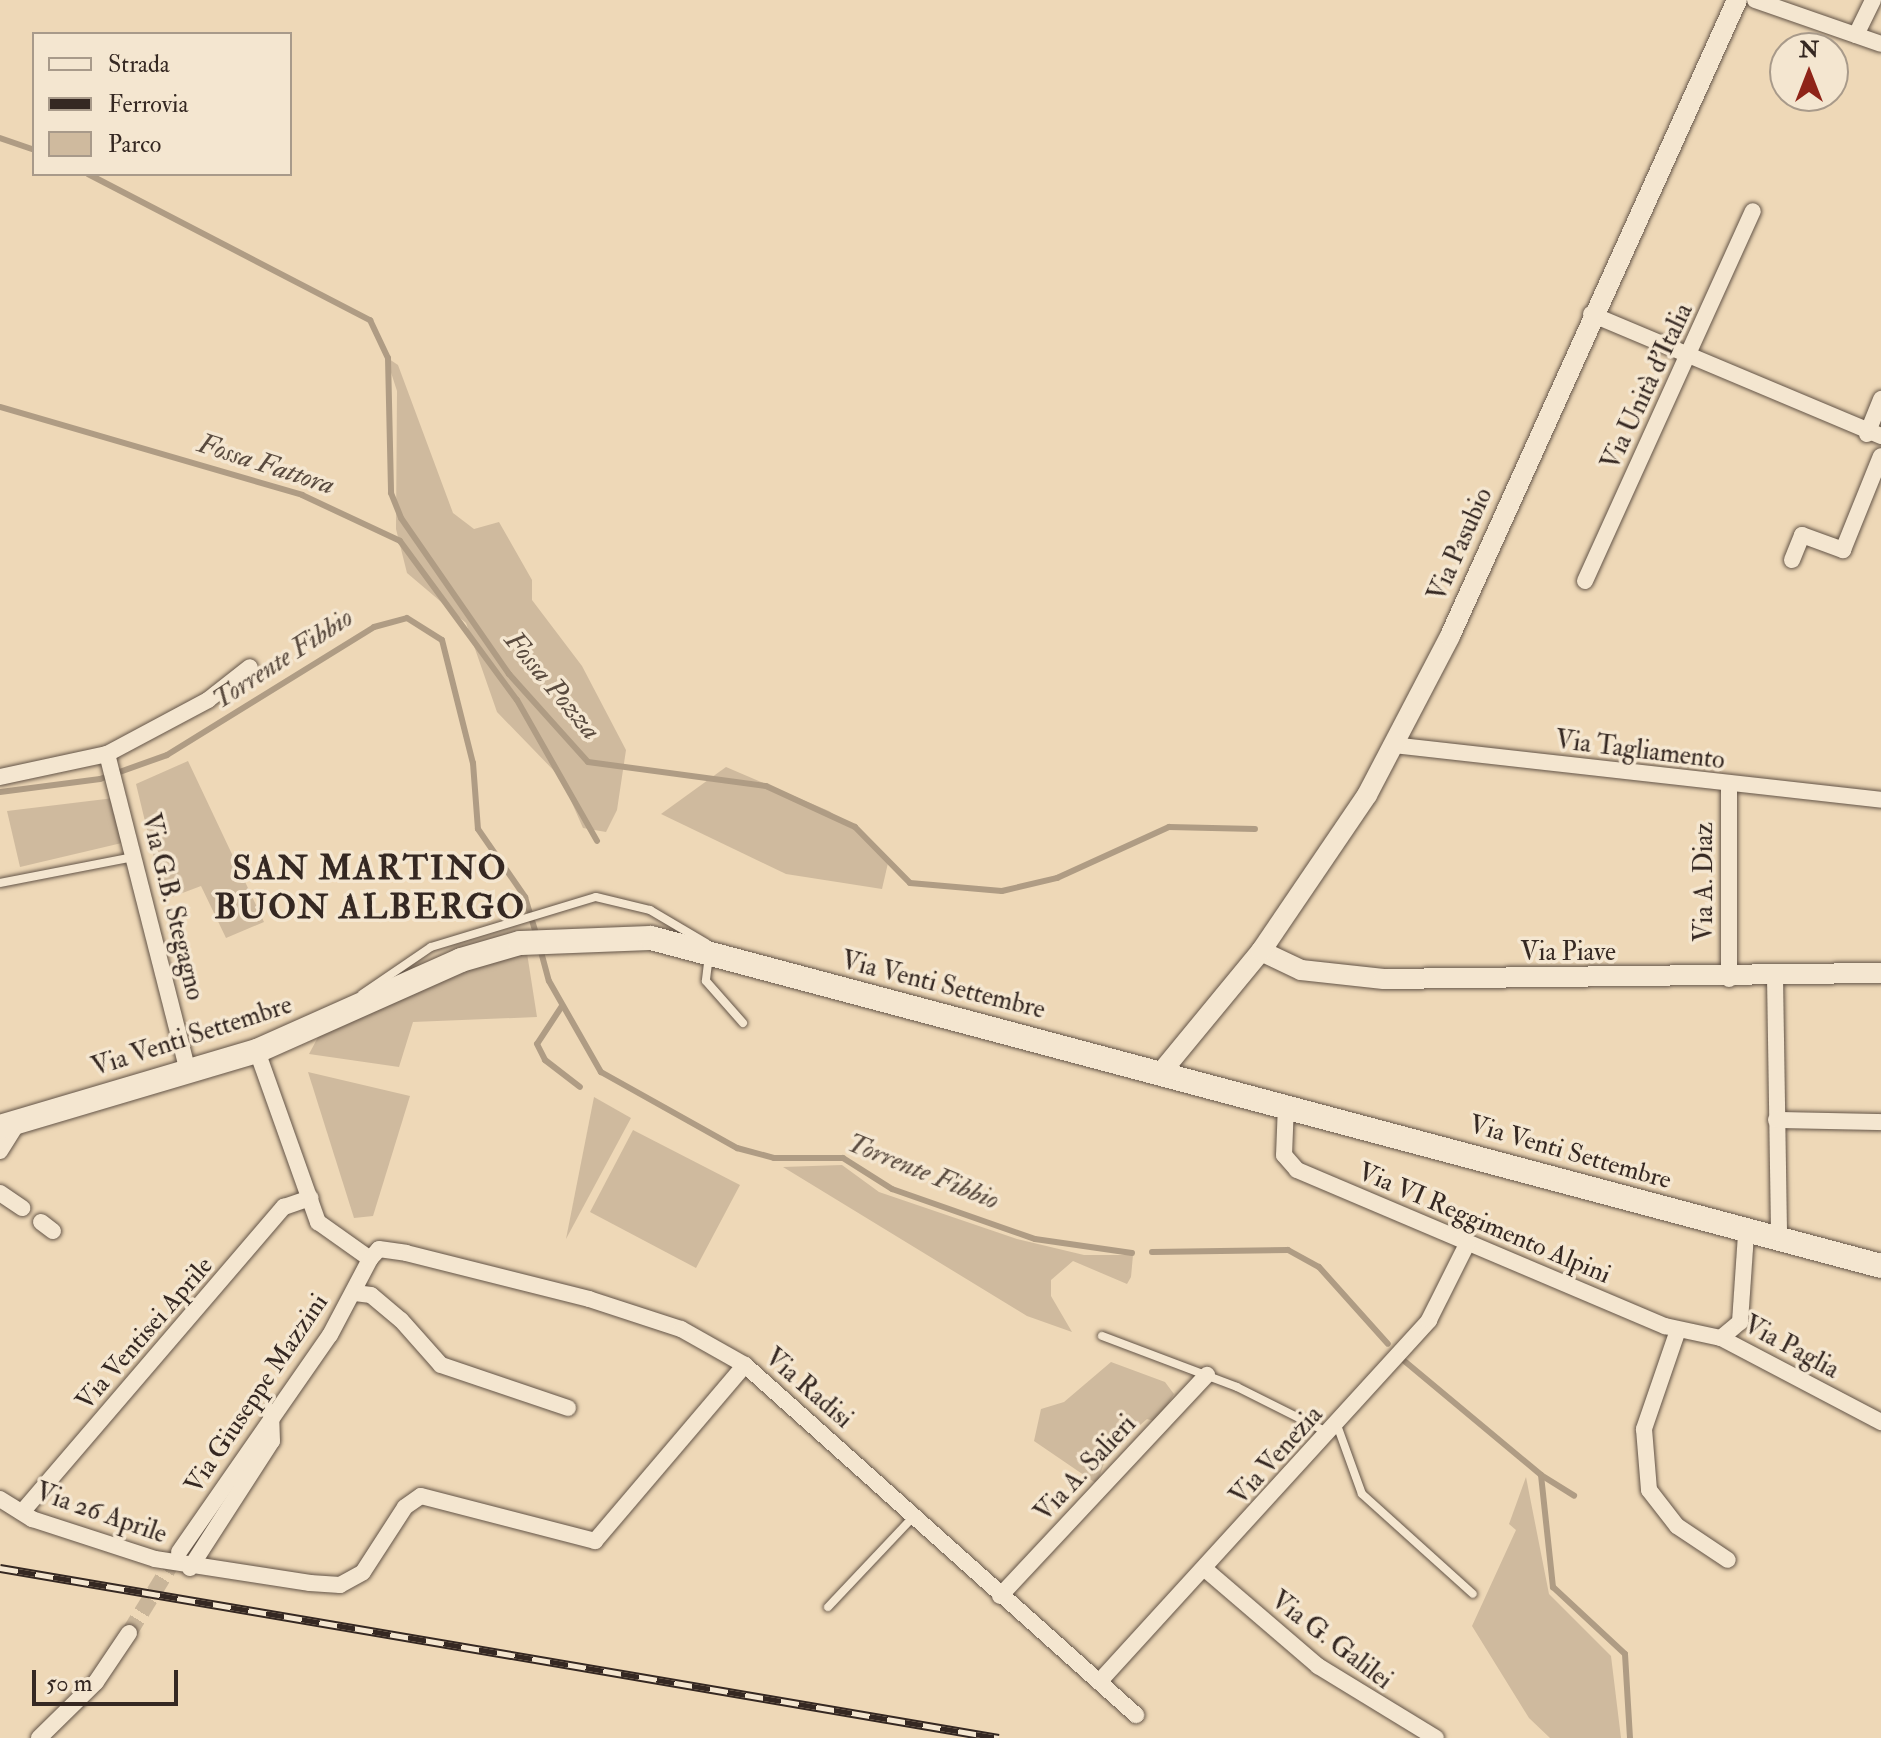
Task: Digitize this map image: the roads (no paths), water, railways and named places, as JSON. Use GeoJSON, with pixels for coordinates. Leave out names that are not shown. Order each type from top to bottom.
{"type":"FeatureCollection","features":[{"type":"Feature","properties":{"kind":"main road","name":"Via Venti Settembre"},"geometry":{"type":"LineString","coordinates":[[9,1124],[257,1051],[461,960],[520,943],[651,938],[1163,1070],[1746,1233],[1881,1266]]}},
{"type":"Feature","properties":{"kind":"street","name":"Via Pasubio"},"geometry":{"type":"LineString","coordinates":[[1163,1070],[1261,951],[1393,745],[1450,636],[1591,314],[1737,0]]}},
{"type":"Feature","properties":{"kind":"street"},"geometry":{"type":"LineString","coordinates":[[1755,0],[1881,44]]}},
{"type":"Feature","properties":{"kind":"street"},"geometry":{"type":"LineString","coordinates":[[1856,35],[1873,0]]}},
{"type":"Feature","properties":{"kind":"street","name":"Via Unità d'Italia"},"geometry":{"type":"LineString","coordinates":[[1585,581],[1689,358],[1753,211]]}},
{"type":"Feature","properties":{"kind":"street"},"geometry":{"type":"LineString","coordinates":[[1591,314],[1874,435],[1881,399]]}},
{"type":"Feature","properties":{"kind":"street"},"geometry":{"type":"LineString","coordinates":[[1792,560],[1802,535],[1843,550],[1881,456]]}},
{"type":"Feature","properties":{"kind":"street"},"geometry":{"type":"LineString","coordinates":[[0,777],[107,754],[208,700],[250,667]]}},
{"type":"Feature","properties":{"kind":"street","name":"Via Tagliamento"},"geometry":{"type":"LineString","coordinates":[[1393,745],[1881,800]]}},
{"type":"Feature","properties":{"kind":"street","name":"Via G.B. Stegagno"},"geometry":{"type":"LineString","coordinates":[[107,754],[188,1072]]}},
{"type":"Feature","properties":{"kind":"street","name":"Via A. Diaz"},"geometry":{"type":"LineString","coordinates":[[1729,785],[1729,979]]}},
{"type":"Feature","properties":{"kind":"street","name":"Via Piave"},"geometry":{"type":"LineString","coordinates":[[1261,951],[1301,970],[1384,979],[1729,979],[1881,973]]}},
{"type":"Feature","properties":{"kind":"street"},"geometry":{"type":"LineString","coordinates":[[1775,976],[1779,1242]]}},
{"type":"Feature","properties":{"kind":"street"},"geometry":{"type":"LineString","coordinates":[[257,1051],[318,1222],[370,1259]]}},
{"type":"Feature","properties":{"kind":"street","name":"Via VI Reggimento Alpini"},"geometry":{"type":"LineString","coordinates":[[1286,1104],[1284,1155],[1297,1170],[1467,1244],[1678,1330],[1721,1338]]}},
{"type":"Feature","properties":{"kind":"street"},"geometry":{"type":"LineString","coordinates":[[1776,1120],[1881,1122]]}},
{"type":"Feature","properties":{"kind":"street"},"geometry":{"type":"LineString","coordinates":[[0,1151],[9,1124]]}},
{"type":"Feature","properties":{"kind":"street"},"geometry":{"type":"LineString","coordinates":[[0,1193],[22,1208]]}},
{"type":"Feature","properties":{"kind":"street","name":"Via Ventisei Aprile"},"geometry":{"type":"LineString","coordinates":[[23,1511],[284,1207],[310,1198]]}},
{"type":"Feature","properties":{"kind":"street"},"geometry":{"type":"LineString","coordinates":[[1721,1338],[1740,1322],[1746,1233]]}},
{"type":"Feature","properties":{"kind":"street","name":"Via Venezia"},"geometry":{"type":"LineString","coordinates":[[1099,1682],[1206,1570],[1429,1320],[1467,1244]]}},
{"type":"Feature","properties":{"kind":"street","name":"Via Radisi"},"geometry":{"type":"LineString","coordinates":[[370,1259],[379,1249],[406,1253],[589,1299],[681,1329],[745,1365],[1136,1715]]}},
{"type":"Feature","properties":{"kind":"street","name":"Via Giuseppe Mazzini"},"geometry":{"type":"LineString","coordinates":[[179,1552],[271,1412],[355,1293],[370,1259]]}},
{"type":"Feature","properties":{"kind":"street"},"geometry":{"type":"LineString","coordinates":[[355,1293],[371,1295],[401,1320],[441,1365],[568,1408]]}},
{"type":"Feature","properties":{"kind":"street"},"geometry":{"type":"LineString","coordinates":[[1678,1330],[1644,1429],[1649,1490],[1677,1526],[1728,1560]]}},
{"type":"Feature","properties":{"kind":"street","name":"Via Paglia"},"geometry":{"type":"LineString","coordinates":[[1721,1338],[1881,1422]]}},
{"type":"Feature","properties":{"kind":"street","name":"Via 26 Aprile"},"geometry":{"type":"LineString","coordinates":[[0,1499],[23,1511],[190,1568],[340,1585],[363,1572],[405,1507],[421,1496],[595,1541],[745,1365]]}},
{"type":"Feature","properties":{"kind":"street","name":"Via A. Salieri"},"geometry":{"type":"LineString","coordinates":[[1000,1596],[1207,1375]]}},
{"type":"Feature","properties":{"kind":"street"},"geometry":{"type":"LineString","coordinates":[[190,1568],[272,1441],[271,1412]]}},
{"type":"Feature","properties":{"kind":"street","name":"Via G. Galilei"},"geometry":{"type":"LineString","coordinates":[[1206,1570],[1318,1666],[1436,1738]]}},
{"type":"Feature","properties":{"kind":"street"},"geometry":{"type":"LineString","coordinates":[[39,1738],[96,1682],[129,1633]]}},
{"type":"Feature","properties":{"kind":"lane"},"geometry":{"type":"LineString","coordinates":[[2,883],[134,857]]}},
{"type":"Feature","properties":{"kind":"lane"},"geometry":{"type":"LineString","coordinates":[[349,1012],[385,973],[431,947],[506,920],[571,902],[613,898],[650,910],[719,954],[706,981],[743,1023]]}},
{"type":"Feature","properties":{"kind":"lane"},"geometry":{"type":"LineString","coordinates":[[1102,1336],[1207,1375],[1334,1429],[1362,1494],[1473,1594]]}},
{"type":"Feature","properties":{"kind":"lane"},"geometry":{"type":"LineString","coordinates":[[828,1607],[913,1517]]}},
{"type":"Feature","properties":{"kind":"waterway","name":"Fossa Pozza"},"geometry":{"type":"LineString","coordinates":[[0,138],[32,149]]}},
{"type":"Feature","properties":{"kind":"waterway","name":"Fossa Pozza"},"geometry":{"type":"LineString","coordinates":[[92,176],[370,320],[388,358],[391,493],[401,518],[509,674],[588,762],[766,786],[855,827],[910,883],[1002,891],[1057,878],[1169,827],[1255,829]]}},
{"type":"Feature","properties":{"kind":"waterway","name":"Fossa Fattora"},"geometry":{"type":"LineString","coordinates":[[0,407],[302,495],[400,541],[517,700],[597,841]]}},
{"type":"Feature","properties":{"kind":"waterway","name":"Torrente Fibbio"},"geometry":{"type":"LineString","coordinates":[[0,792],[100,779],[167,755],[374,627],[407,618],[442,640],[473,763],[478,829],[525,897],[537,937]]}},
{"type":"Feature","properties":{"kind":"waterway","name":"Torrente Fibbio"},"geometry":{"type":"LineString","coordinates":[[540,948],[549,981],[601,1072],[737,1148],[774,1158],[843,1158],[892,1189],[1035,1239],[1132,1253]]}},
{"type":"Feature","properties":{"kind":"waterway","name":"Torrente Fibbio"},"geometry":{"type":"LineString","coordinates":[[562,1006],[537,1044],[545,1060],[580,1087]]}},
{"type":"Feature","properties":{"kind":"waterway","name":"Torrente Fibbio"},"geometry":{"type":"LineString","coordinates":[[1152,1252],[1288,1250],[1319,1267],[1388,1344]]}},
{"type":"Feature","properties":{"kind":"waterway","name":"Torrente Fibbio"},"geometry":{"type":"LineString","coordinates":[[1402,1359],[1541,1475],[1553,1587],[1625,1654],[1630,1738]]}},
{"type":"Feature","properties":{"kind":"waterway"},"geometry":{"type":"LineString","coordinates":[[1541,1475],[1574,1496]]}},
{"type":"Feature","properties":{"kind":"tunnel"},"geometry":{"type":"LineString","coordinates":[[129,1633],[178,1553]]}},
{"type":"Feature","properties":{"kind":"railway"},"geometry":{"type":"LineString","coordinates":[[0,1568],[999,1738]]}},
{"type":"Feature","properties":{"kind":"district","name":"SAN MARTINO BUON ALBERGO"},"geometry":{"type":"Point","coordinates":[370,888]}}]}
